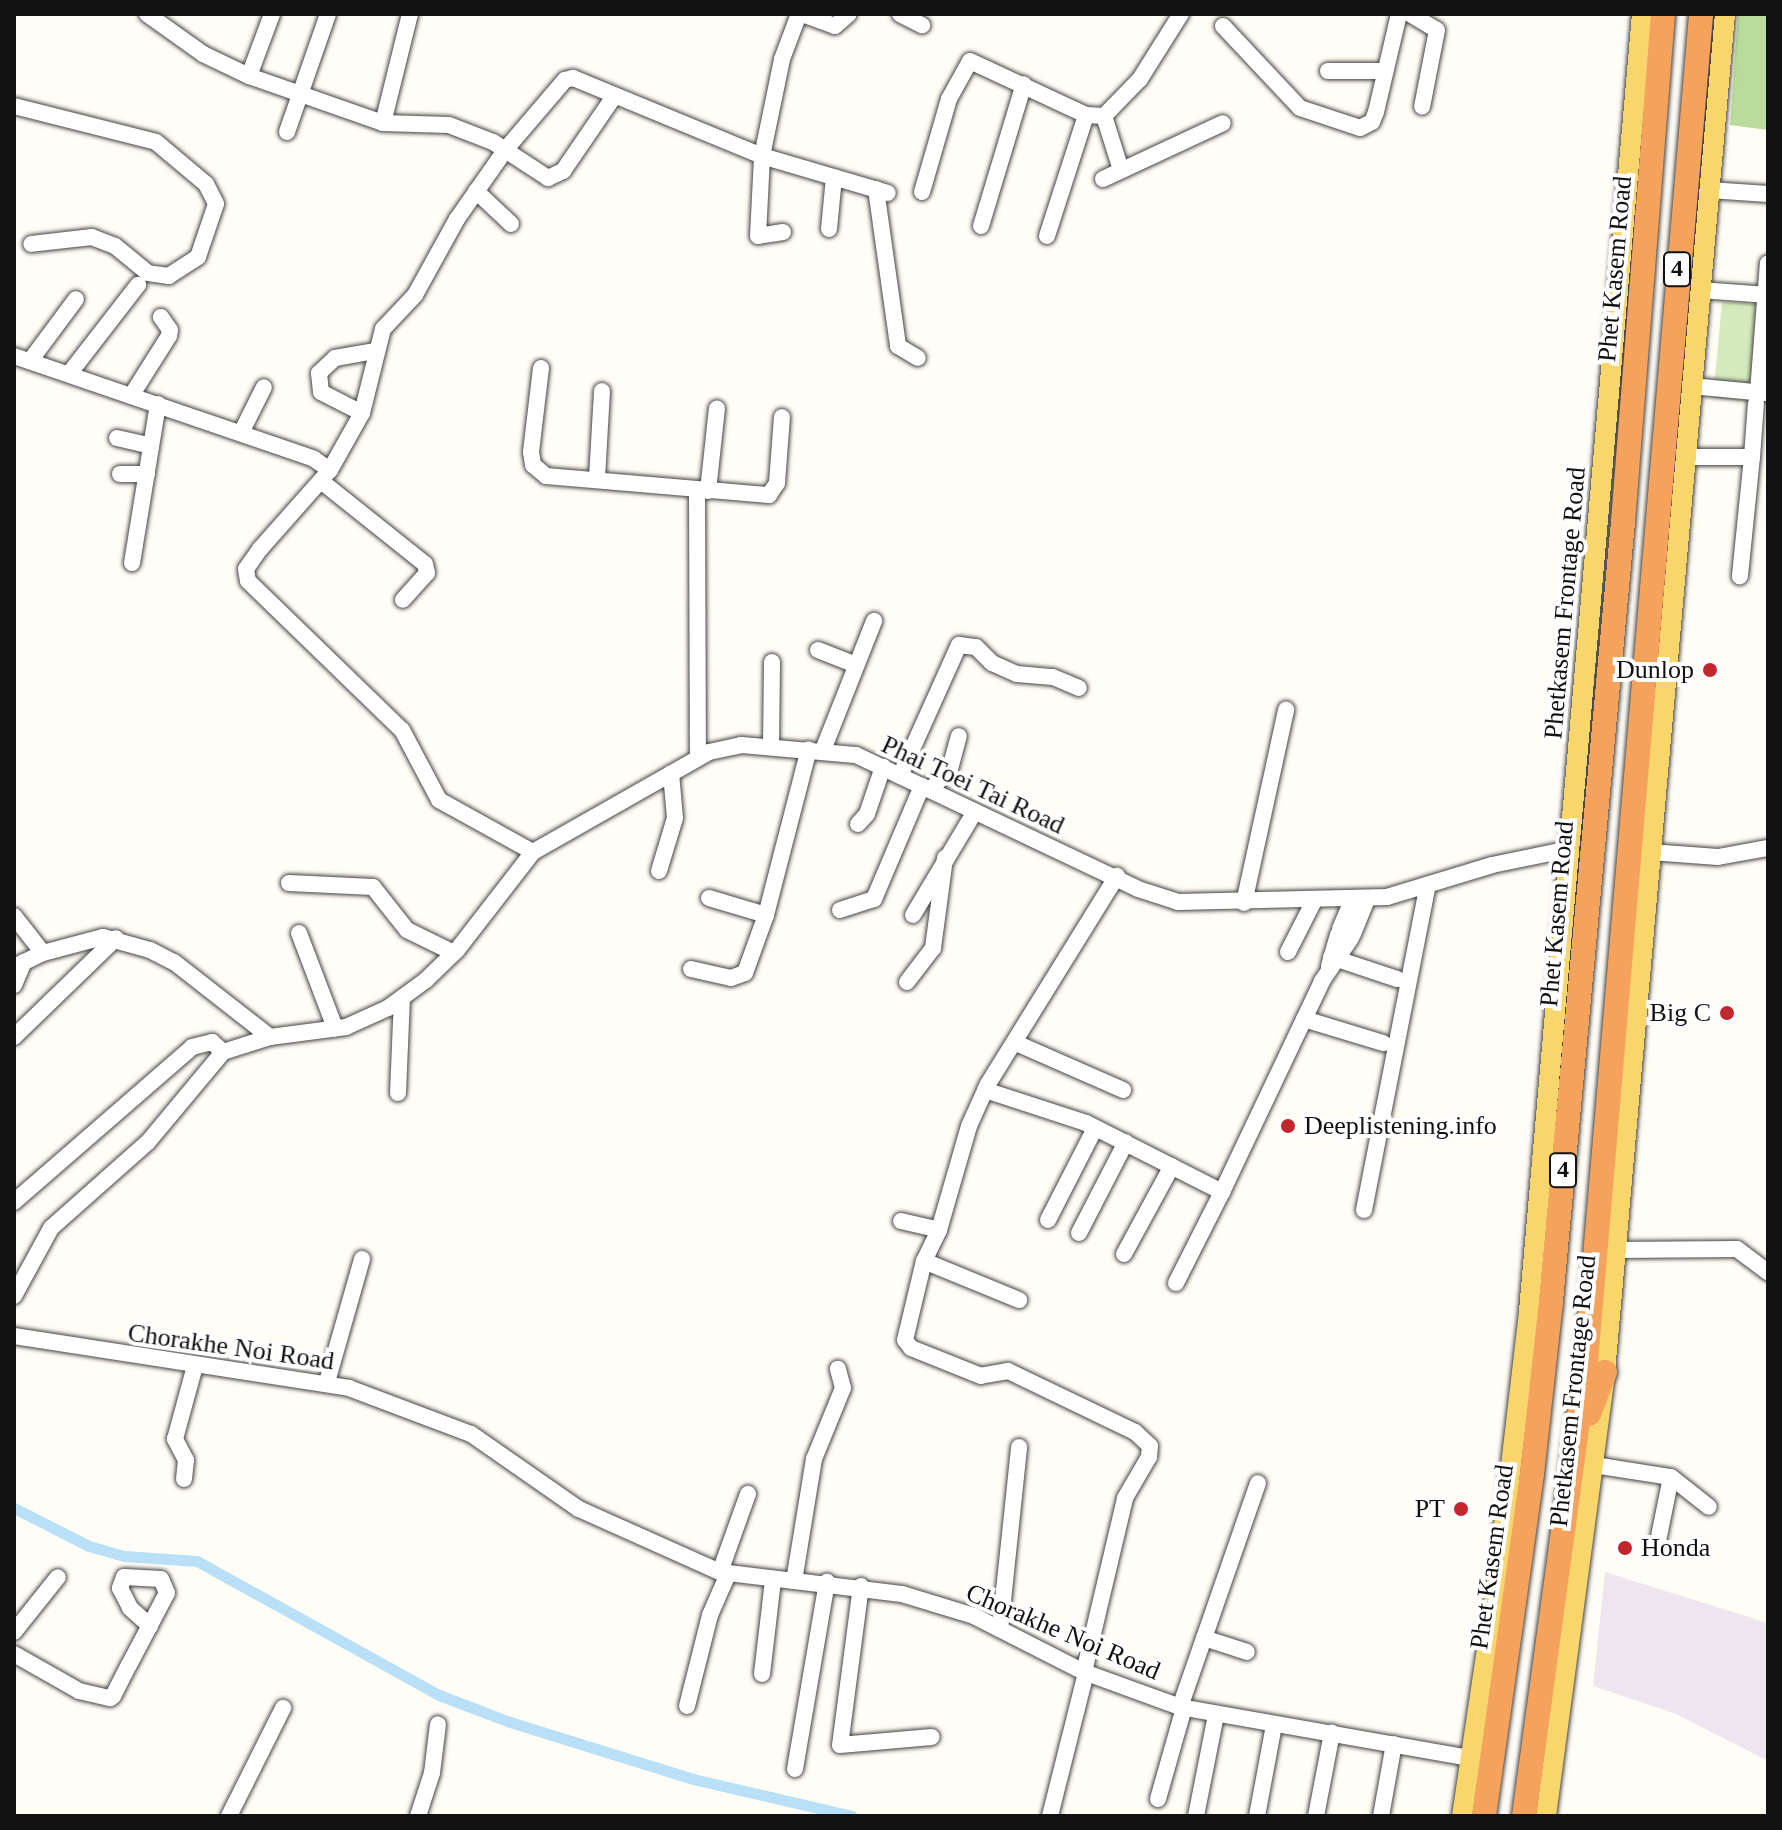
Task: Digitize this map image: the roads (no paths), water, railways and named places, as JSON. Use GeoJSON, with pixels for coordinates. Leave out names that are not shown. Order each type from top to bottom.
{"type":"FeatureCollection","features":[{"type":"Feature","properties":{"kind":"highway","name":"Phet Kasem Road"},"geometry":{"type":"LineString","coordinates":[[1484,1816],[1539,1411],[1623,522],[1663,14]]}},
{"type":"Feature","properties":{"kind":"highway","name":"4"},"geometry":{"type":"LineString","coordinates":[[1524,1816],[1585,1457],[1654,525],[1701,14]]}},
{"type":"Feature","properties":{"kind":"highway"},"geometry":{"type":"LineString","coordinates":[[1585,1457],[1605,1372]]}},
{"type":"Feature","properties":{"kind":"main road","name":"Phetkasem Frontage Road"},"geometry":{"type":"LineString","coordinates":[[1462,1816],[1522,1376],[1642,14]]}},
{"type":"Feature","properties":{"kind":"main road","name":"Phetkasem Frontage Road"},"geometry":{"type":"LineString","coordinates":[[1605,1372],[1725,14]]}},
{"type":"Feature","properties":{"kind":"main road","name":"Phetkasem Frontage Road"},"geometry":{"type":"LineString","coordinates":[[1546,1816],[1585,1457]]}},
{"type":"Feature","properties":{"kind":"street"},"geometry":{"type":"LineString","coordinates":[[147,14],[203,54],[249,76],[383,123],[449,125],[506,149],[540,175],[553,177],[613,98]]}},
{"type":"Feature","properties":{"kind":"street"},"geometry":{"type":"LineString","coordinates":[[249,76],[272,14]]}},
{"type":"Feature","properties":{"kind":"street"},"geometry":{"type":"LineString","coordinates":[[287,132],[328,14]]}},
{"type":"Feature","properties":{"kind":"street"},"geometry":{"type":"LineString","coordinates":[[383,123],[410,14]]}},
{"type":"Feature","properties":{"kind":"street"},"geometry":{"type":"LineString","coordinates":[[783,232],[758,236],[762,156],[782,59],[801,14],[835,26],[849,14]]}},
{"type":"Feature","properties":{"kind":"street"},"geometry":{"type":"LineString","coordinates":[[900,14],[922,25]]}},
{"type":"Feature","properties":{"kind":"street"},"geometry":{"type":"LineString","coordinates":[[922,192],[949,99],[970,61],[1086,115],[1104,116],[1140,79],[1181,14]]}},
{"type":"Feature","properties":{"kind":"street"},"geometry":{"type":"LineString","coordinates":[[1223,26],[1300,108],[1353,127],[1372,122],[1399,14]]}},
{"type":"Feature","properties":{"kind":"street"},"geometry":{"type":"LineString","coordinates":[[1410,14],[1437,30],[1422,107]]}},
{"type":"Feature","properties":{"kind":"street"},"geometry":{"type":"LineString","coordinates":[[1328,71],[1384,71]]}},
{"type":"Feature","properties":{"kind":"street"},"geometry":{"type":"LineString","coordinates":[[533,852],[439,800],[402,730],[248,581],[246,569],[260,549],[326,476],[362,413],[375,351],[383,329],[415,295],[476,191],[506,149],[565,80],[573,78],[613,98],[762,156],[882,191],[898,346],[918,358]]}},
{"type":"Feature","properties":{"kind":"street"},"geometry":{"type":"LineString","coordinates":[[981,226],[1024,84]]}},
{"type":"Feature","properties":{"kind":"street"},"geometry":{"type":"LineString","coordinates":[[14,106],[156,142],[206,184],[216,204],[198,257],[169,276],[148,273],[115,246],[92,237],[31,244]]}},
{"type":"Feature","properties":{"kind":"street"},"geometry":{"type":"LineString","coordinates":[[1047,236],[1086,115]]}},
{"type":"Feature","properties":{"kind":"street"},"geometry":{"type":"LineString","coordinates":[[1104,116],[1121,170]]}},
{"type":"Feature","properties":{"kind":"street"},"geometry":{"type":"LineString","coordinates":[[1103,179],[1223,123]]}},
{"type":"Feature","properties":{"kind":"street"},"geometry":{"type":"LineString","coordinates":[[829,229],[834,177]]}},
{"type":"Feature","properties":{"kind":"street"},"geometry":{"type":"LineString","coordinates":[[1709,190],[1768,194]]}},
{"type":"Feature","properties":{"kind":"street"},"geometry":{"type":"LineString","coordinates":[[476,191],[511,224]]}},
{"type":"Feature","properties":{"kind":"street"},"geometry":{"type":"LineString","coordinates":[[1740,576],[1761,396],[1768,263]]}},
{"type":"Feature","properties":{"kind":"street"},"geometry":{"type":"LineString","coordinates":[[63,371],[138,285]]}},
{"type":"Feature","properties":{"kind":"street"},"geometry":{"type":"LineString","coordinates":[[1700,290],[1767,295]]}},
{"type":"Feature","properties":{"kind":"street"},"geometry":{"type":"LineString","coordinates":[[76,299],[22,358],[314,459],[326,476],[425,564],[427,573],[403,600]]}},
{"type":"Feature","properties":{"kind":"street"},"geometry":{"type":"LineString","coordinates":[[63,371],[97,315]]}},
{"type":"Feature","properties":{"kind":"street"},"geometry":{"type":"LineString","coordinates":[[131,396],[169,336],[170,330],[161,317]]}},
{"type":"Feature","properties":{"kind":"street"},"geometry":{"type":"LineString","coordinates":[[362,413],[321,392],[319,373],[335,358],[375,351]]}},
{"type":"Feature","properties":{"kind":"street"},"geometry":{"type":"LineString","coordinates":[[541,368],[533,465],[546,476],[597,478],[757,496],[775,490],[782,417]]}},
{"type":"Feature","properties":{"kind":"street"},"geometry":{"type":"LineString","coordinates":[[1691,386],[1761,396]]}},
{"type":"Feature","properties":{"kind":"street"},"geometry":{"type":"LineString","coordinates":[[241,433],[264,387]]}},
{"type":"Feature","properties":{"kind":"street"},"geometry":{"type":"LineString","coordinates":[[597,478],[602,391]]}},
{"type":"Feature","properties":{"kind":"street"},"geometry":{"type":"LineString","coordinates":[[132,563],[158,404]]}},
{"type":"Feature","properties":{"kind":"street"},"geometry":{"type":"LineString","coordinates":[[698,758],[703,491],[717,408]]}},
{"type":"Feature","properties":{"kind":"street"},"geometry":{"type":"LineString","coordinates":[[117,438],[151,446]]}},
{"type":"Feature","properties":{"kind":"street"},"geometry":{"type":"LineString","coordinates":[[1685,457],[1752,457]]}},
{"type":"Feature","properties":{"kind":"street"},"geometry":{"type":"LineString","coordinates":[[120,474],[147,474]]}},
{"type":"Feature","properties":{"kind":"street"},"geometry":{"type":"LineString","coordinates":[[691,969],[740,977],[766,915],[816,749],[874,621]]}},
{"type":"Feature","properties":{"kind":"street"},"geometry":{"type":"LineString","coordinates":[[900,776],[959,645],[976,647],[992,663],[1017,674],[1053,677],[1079,688]]}},
{"type":"Feature","properties":{"kind":"street"},"geometry":{"type":"LineString","coordinates":[[818,650],[856,665]]}},
{"type":"Feature","properties":{"kind":"street"},"geometry":{"type":"LineString","coordinates":[[771,745],[772,662]]}},
{"type":"Feature","properties":{"kind":"street"},"geometry":{"type":"LineString","coordinates":[[1244,903],[1286,710]]}},
{"type":"Feature","properties":{"kind":"street"},"geometry":{"type":"LineString","coordinates":[[840,910],[874,899],[926,788],[950,769],[959,736]]}},
{"type":"Feature","properties":{"kind":"street","name":"Phai Toei Tai Road"},"geometry":{"type":"LineString","coordinates":[[223,1052],[270,1037],[335,1028],[402,999],[454,953],[533,852],[698,758],[726,747],[771,745],[816,749],[883,767],[974,813],[1178,902],[1360,900],[1570,849]]}},
{"type":"Feature","properties":{"kind":"street"},"geometry":{"type":"LineString","coordinates":[[858,824],[867,814],[883,767]]}},
{"type":"Feature","properties":{"kind":"street"},"geometry":{"type":"LineString","coordinates":[[659,871],[675,818],[671,773]]}},
{"type":"Feature","properties":{"kind":"street"},"geometry":{"type":"LineString","coordinates":[[913,915],[974,813]]}},
{"type":"Feature","properties":{"kind":"street"},"geometry":{"type":"LineString","coordinates":[[1650,852],[1718,857],[1768,848]]}},
{"type":"Feature","properties":{"kind":"street"},"geometry":{"type":"LineString","coordinates":[[907,982],[933,948],[945,858]]}},
{"type":"Feature","properties":{"kind":"street"},"geometry":{"type":"LineString","coordinates":[[1050,1816],[1125,1498],[1149,1457],[1150,1446],[1135,1432],[1008,1371],[981,1376],[907,1345],[924,1261],[939,1230],[958,1158],[985,1090],[1117,876]]}},
{"type":"Feature","properties":{"kind":"street"},"geometry":{"type":"LineString","coordinates":[[289,883],[373,887],[407,930],[454,953]]}},
{"type":"Feature","properties":{"kind":"street"},"geometry":{"type":"LineString","coordinates":[[1364,1210],[1428,885]]}},
{"type":"Feature","properties":{"kind":"street"},"geometry":{"type":"LineString","coordinates":[[709,898],[766,915]]}},
{"type":"Feature","properties":{"kind":"street"},"geometry":{"type":"LineString","coordinates":[[1176,1283],[1360,900]]}},
{"type":"Feature","properties":{"kind":"street"},"geometry":{"type":"LineString","coordinates":[[1288,952],[1314,901]]}},
{"type":"Feature","properties":{"kind":"street"},"geometry":{"type":"LineString","coordinates":[[14,916],[43,953]]}},
{"type":"Feature","properties":{"kind":"street"},"geometry":{"type":"LineString","coordinates":[[299,933],[335,1028]]}},
{"type":"Feature","properties":{"kind":"street"},"geometry":{"type":"LineString","coordinates":[[14,985],[19,964],[91,938],[116,938],[174,962],[270,1037]]}},
{"type":"Feature","properties":{"kind":"street"},"geometry":{"type":"LineString","coordinates":[[14,1037],[116,938]]}},
{"type":"Feature","properties":{"kind":"street"},"geometry":{"type":"LineString","coordinates":[[1332,962],[1397,979]]}},
{"type":"Feature","properties":{"kind":"street"},"geometry":{"type":"LineString","coordinates":[[398,1093],[402,999]]}},
{"type":"Feature","properties":{"kind":"street"},"geometry":{"type":"LineString","coordinates":[[1304,1019],[1383,1043]]}},
{"type":"Feature","properties":{"kind":"street"},"geometry":{"type":"LineString","coordinates":[[14,1202],[192,1047],[212,1042],[223,1052],[148,1142],[51,1228],[14,1296]]}},
{"type":"Feature","properties":{"kind":"street"},"geometry":{"type":"LineString","coordinates":[[1016,1043],[1123,1090]]}},
{"type":"Feature","properties":{"kind":"street"},"geometry":{"type":"LineString","coordinates":[[985,1090],[1095,1128],[1222,1192]]}},
{"type":"Feature","properties":{"kind":"street"},"geometry":{"type":"LineString","coordinates":[[1048,1220],[1095,1128]]}},
{"type":"Feature","properties":{"kind":"street"},"geometry":{"type":"LineString","coordinates":[[1079,1233],[1126,1142]]}},
{"type":"Feature","properties":{"kind":"street"},"geometry":{"type":"LineString","coordinates":[[1124,1254],[1172,1166]]}},
{"type":"Feature","properties":{"kind":"street"},"geometry":{"type":"LineString","coordinates":[[901,1221],[939,1230]]}},
{"type":"Feature","properties":{"kind":"street"},"geometry":{"type":"LineString","coordinates":[[1616,1250],[1737,1249],[1768,1272]]}},
{"type":"Feature","properties":{"kind":"street"},"geometry":{"type":"LineString","coordinates":[[327,1382],[362,1259]]}},
{"type":"Feature","properties":{"kind":"street"},"geometry":{"type":"LineString","coordinates":[[924,1261],[1019,1300]]}},
{"type":"Feature","properties":{"kind":"street","name":"Chorakhe Noi Road"},"geometry":{"type":"LineString","coordinates":[[14,1336],[195,1366],[327,1382],[471,1434],[579,1509],[724,1573],[773,1581],[861,1586],[954,1608],[1085,1673],[1182,1708],[1470,1758]]}},
{"type":"Feature","properties":{"kind":"street"},"geometry":{"type":"LineString","coordinates":[[184,1479],[186,1460],[175,1439],[195,1366]]}},
{"type":"Feature","properties":{"kind":"street"},"geometry":{"type":"LineString","coordinates":[[794,1581],[814,1459],[843,1388],[838,1369]]}},
{"type":"Feature","properties":{"kind":"street"},"geometry":{"type":"LineString","coordinates":[[1000,1629],[1019,1447]]}},
{"type":"Feature","properties":{"kind":"street"},"geometry":{"type":"LineString","coordinates":[[1585,1457],[1671,1477],[1709,1507]]}},
{"type":"Feature","properties":{"kind":"street"},"geometry":{"type":"LineString","coordinates":[[1657,1546],[1671,1477]]}},
{"type":"Feature","properties":{"kind":"street"},"geometry":{"type":"LineString","coordinates":[[1158,1799],[1204,1638],[1258,1483]]}},
{"type":"Feature","properties":{"kind":"street"},"geometry":{"type":"LineString","coordinates":[[687,1706],[710,1615],[748,1494]]}},
{"type":"Feature","properties":{"kind":"street"},"geometry":{"type":"LineString","coordinates":[[14,1632],[58,1577]]}},
{"type":"Feature","properties":{"kind":"street"},"geometry":{"type":"LineString","coordinates":[[762,1674],[773,1581]]}},
{"type":"Feature","properties":{"kind":"street"},"geometry":{"type":"LineString","coordinates":[[795,1769],[827,1582]]}},
{"type":"Feature","properties":{"kind":"street"},"geometry":{"type":"LineString","coordinates":[[861,1586],[840,1745],[932,1737]]}},
{"type":"Feature","properties":{"kind":"street"},"geometry":{"type":"LineString","coordinates":[[14,1654],[79,1691],[110,1698],[150,1626]]}},
{"type":"Feature","properties":{"kind":"street"},"geometry":{"type":"LineString","coordinates":[[1204,1638],[1247,1652]]}},
{"type":"Feature","properties":{"kind":"street"},"geometry":{"type":"LineString","coordinates":[[229,1816],[283,1708]]}},
{"type":"Feature","properties":{"kind":"street"},"geometry":{"type":"LineString","coordinates":[[1196,1816],[1216,1715]]}},
{"type":"Feature","properties":{"kind":"street"},"geometry":{"type":"LineString","coordinates":[[418,1816],[432,1773],[438,1724]]}},
{"type":"Feature","properties":{"kind":"street"},"geometry":{"type":"LineString","coordinates":[[1257,1816],[1274,1725]]}},
{"type":"Feature","properties":{"kind":"street"},"geometry":{"type":"LineString","coordinates":[[1316,1816],[1332,1733]]}},
{"type":"Feature","properties":{"kind":"street"},"geometry":{"type":"LineString","coordinates":[[1381,1816],[1394,1744]]}},
{"type":"Feature","properties":{"kind":"waterway"},"geometry":{"type":"LineString","coordinates":[[14,1508],[89,1546],[125,1556],[197,1561],[439,1695],[510,1722],[693,1779],[852,1816]]}},
{"type":"Feature","properties":{"kind":"place","name":"Dunlop"},"geometry":{"type":"Point","coordinates":[1710,670]}},
{"type":"Feature","properties":{"kind":"place","name":"Big C"},"geometry":{"type":"Point","coordinates":[1727,1013]}},
{"type":"Feature","properties":{"kind":"place","name":"Deeplistening.info"},"geometry":{"type":"Point","coordinates":[1288,1126]}},
{"type":"Feature","properties":{"kind":"place","name":"PT"},"geometry":{"type":"Point","coordinates":[1461,1509]}},
{"type":"Feature","properties":{"kind":"place","name":"Honda"},"geometry":{"type":"Point","coordinates":[1625,1548]}}]}
